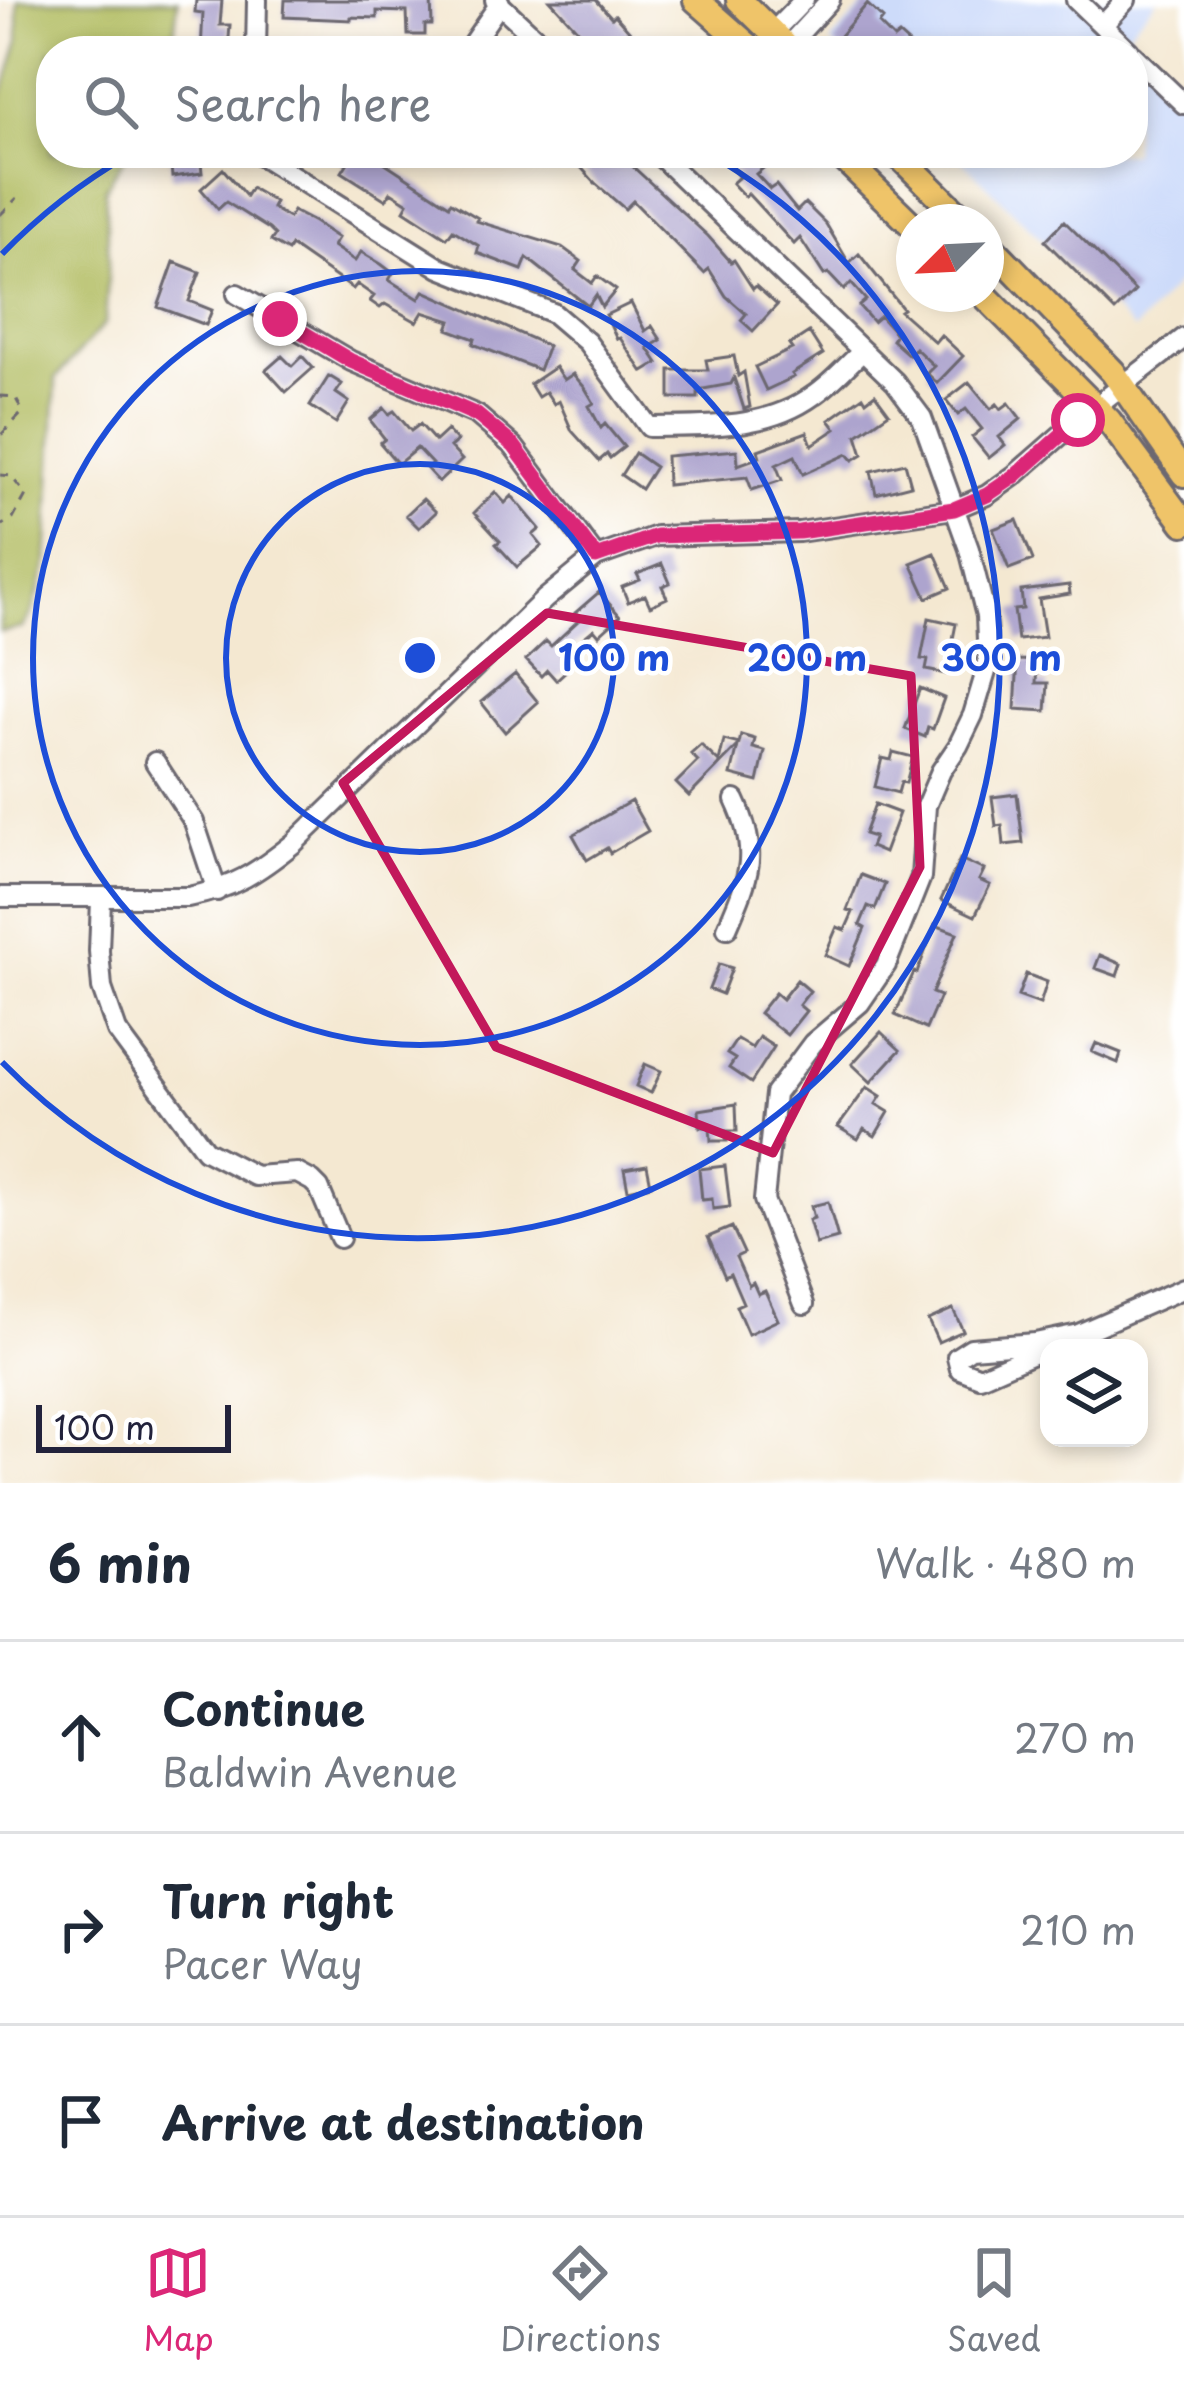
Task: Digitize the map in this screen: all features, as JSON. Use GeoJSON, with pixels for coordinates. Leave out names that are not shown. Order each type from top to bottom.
{"type":"FeatureCollection","features":[{"type":"Feature","properties":{"kind":"main road"},"geometry":{"type":"LineString","coordinates":[[681,0],[718,36]]}},
{"type":"Feature","properties":{"kind":"main road"},"geometry":{"type":"LineString","coordinates":[[696,0],[758,36]]}},
{"type":"Feature","properties":{"kind":"main road"},"geometry":{"type":"LineString","coordinates":[[739,0],[767,36]]}},
{"type":"Feature","properties":{"kind":"main road"},"geometry":{"type":"LineString","coordinates":[[853,168],[896,209]]}},
{"type":"Feature","properties":{"kind":"main road"},"geometry":{"type":"LineString","coordinates":[[911,168],[948,204]]}},
{"type":"Feature","properties":{"kind":"main road"},"geometry":{"type":"LineString","coordinates":[[1004,258],[1123,384],[1184,473]]}},
{"type":"Feature","properties":{"kind":"main road"},"geometry":{"type":"LineString","coordinates":[[1001,312],[1095,406],[1184,523]]}},
{"type":"Feature","properties":{"kind":"street"},"geometry":{"type":"LineString","coordinates":[[256,36],[257,0]]}},
{"type":"Feature","properties":{"kind":"street"},"geometry":{"type":"LineString","coordinates":[[781,36],[804,0]]}},
{"type":"Feature","properties":{"kind":"street"},"geometry":{"type":"LineString","coordinates":[[787,36],[830,0]]}},
{"type":"Feature","properties":{"kind":"street"},"geometry":{"type":"LineString","coordinates":[[1076,0],[1113,36]]}},
{"type":"Feature","properties":{"kind":"street"},"geometry":{"type":"LineString","coordinates":[[1102,25],[1126,0]]}},
{"type":"Feature","properties":{"kind":"street"},"geometry":{"type":"LineString","coordinates":[[476,36],[498,2],[534,36]]}},
{"type":"Feature","properties":{"kind":"street"},"geometry":{"type":"LineString","coordinates":[[1148,69],[1184,104]]}},
{"type":"Feature","properties":{"kind":"street"},"geometry":{"type":"LineString","coordinates":[[280,168],[440,268],[553,313],[587,342],[650,427],[768,418],[812,397],[863,351]]}},
{"type":"Feature","properties":{"kind":"street"},"geometry":{"type":"LineString","coordinates":[[672,168],[895,382],[922,418],[986,616],[988,665],[973,716],[940,771],[926,806],[921,877],[886,965],[860,1003],[813,1043],[776,1094],[764,1200],[804,1304]]}},
{"type":"Feature","properties":{"kind":"street"},"geometry":{"type":"LineString","coordinates":[[237,294],[351,361],[477,415],[514,446],[596,557]]}},
{"type":"Feature","properties":{"kind":"street"},"geometry":{"type":"LineString","coordinates":[[0,897],[188,897],[217,891],[255,874],[294,843],[545,599],[596,557],[656,536],[799,532],[954,509],[1015,476],[1095,406],[1184,338]]}},
{"type":"Feature","properties":{"kind":"street"},"geometry":{"type":"LineString","coordinates":[[155,762],[194,822],[217,891]]}},
{"type":"Feature","properties":{"kind":"street"},"geometry":{"type":"LineString","coordinates":[[727,928],[751,866],[750,840],[735,800]]}},
{"type":"Feature","properties":{"kind":"street"},"geometry":{"type":"LineString","coordinates":[[101,900],[102,988],[117,1031],[130,1050],[205,1150],[254,1176],[296,1174],[319,1189],[340,1238]]}},
{"type":"Feature","properties":{"kind":"street"},"geometry":{"type":"LineString","coordinates":[[1079,1334],[971,1348],[957,1357],[960,1369],[980,1377],[1079,1334],[1184,1288]]}},
{"type":"Feature","properties":{"kind":"path"},"geometry":{"type":"LineString","coordinates":[[0,215],[17,198]]}},
{"type":"Feature","properties":{"kind":"path"},"geometry":{"type":"LineString","coordinates":[[0,396],[15,398],[23,412],[0,436]]}},
{"type":"Feature","properties":{"kind":"path"},"geometry":{"type":"LineString","coordinates":[[0,475],[11,476],[26,495],[13,519],[0,526]]}},
{"type":"Feature","properties":{"kind":"highlighted area"},"geometry":{"type":"Polygon","coordinates":[[[547,613],[911,676],[920,867],[773,1153],[496,1047],[343,783],[547,613]]]}},
{"type":"Feature","properties":{"kind":"shaded area"},"geometry":{"type":"Polygon","coordinates":[[[869,0],[1157,0],[1127,33],[1130,36],[836,36],[869,0]]]}},
{"type":"Feature","properties":{"kind":"shaded area"},"geometry":{"type":"Polygon","coordinates":[[[1148,53],[1184,87],[1184,276],[1134,330],[969,168],[1148,168],[1148,53]]]}},
{"type":"Feature","properties":{"kind":"green space"},"geometry":{"type":"Polygon","coordinates":[[[18,0],[178,0],[174,36],[36,36],[36,168],[118,168],[105,189],[109,259],[105,323],[56,378],[47,563],[23,628],[0,632],[0,103],[18,43],[18,0]]]}},
{"type":"Feature","properties":{"kind":"building"},"geometry":{"type":"Polygon","coordinates":[[[196,0],[222,0],[220,25],[230,25],[229,36],[202,36],[203,13],[195,12],[196,0]]]}},
{"type":"Feature","properties":{"kind":"building"},"geometry":{"type":"Polygon","coordinates":[[[285,0],[431,0],[432,25],[425,25],[425,35],[408,35],[407,12],[377,11],[377,18],[351,20],[284,17],[285,0]]]}},
{"type":"Feature","properties":{"kind":"building"},"geometry":{"type":"Polygon","coordinates":[[[550,0],[596,0],[634,36],[583,36],[550,0]]]}},
{"type":"Feature","properties":{"kind":"building"},"geometry":{"type":"Polygon","coordinates":[[[867,4],[883,19],[879,24],[891,36],[840,36],[867,4]]]}},
{"type":"Feature","properties":{"kind":"building"},"geometry":{"type":"Polygon","coordinates":[[[171,168],[202,168],[202,173],[172,177],[171,168]]]}},
{"type":"Feature","properties":{"kind":"building"},"geometry":{"type":"Polygon","coordinates":[[[344,168],[393,168],[478,218],[476,221],[562,247],[581,261],[575,270],[592,283],[597,276],[616,290],[602,307],[596,295],[588,306],[527,258],[522,270],[477,253],[479,246],[453,230],[447,238],[404,210],[408,203],[391,192],[386,200],[342,172],[344,168]]]}},
{"type":"Feature","properties":{"kind":"building"},"geometry":{"type":"Polygon","coordinates":[[[582,168],[634,168],[734,260],[753,289],[756,286],[777,305],[753,331],[741,320],[746,314],[726,296],[709,269],[704,273],[633,201],[625,209],[582,168]]]}},
{"type":"Feature","properties":{"kind":"building"},"geometry":{"type":"Polygon","coordinates":[[[731,168],[763,168],[756,174],[770,189],[776,185],[797,211],[805,203],[826,224],[849,263],[859,254],[896,300],[896,312],[935,342],[941,335],[963,356],[937,383],[927,373],[934,366],[915,348],[909,355],[892,340],[896,334],[880,316],[873,322],[859,306],[866,300],[851,283],[844,290],[828,273],[824,275],[800,238],[794,244],[732,183],[739,177],[731,168]]]}},
{"type":"Feature","properties":{"kind":"building"},"geometry":{"type":"Polygon","coordinates":[[[223,169],[246,196],[251,188],[275,202],[272,208],[289,218],[293,211],[314,222],[338,238],[333,246],[355,261],[361,252],[381,264],[393,273],[389,280],[419,299],[424,291],[548,346],[539,370],[473,344],[475,339],[448,329],[451,321],[423,312],[417,322],[385,304],[380,308],[370,301],[374,296],[357,284],[353,289],[291,246],[288,251],[271,241],[275,235],[269,229],[226,202],[218,209],[201,189],[223,169]]]}},
{"type":"Feature","properties":{"kind":"building"},"geometry":{"type":"Polygon","coordinates":[[[1064,221],[1135,291],[1115,311],[1045,241],[1064,221]]]}},
{"type":"Feature","properties":{"kind":"building"},"geometry":{"type":"Polygon","coordinates":[[[174,262],[200,272],[189,301],[212,310],[206,325],[158,307],[174,262]]]}},
{"type":"Feature","properties":{"kind":"building"},"geometry":{"type":"Polygon","coordinates":[[[631,303],[645,331],[652,326],[661,340],[648,348],[658,363],[643,372],[617,339],[606,315],[631,303]]]}},
{"type":"Feature","properties":{"kind":"building"},"geometry":{"type":"Polygon","coordinates":[[[809,332],[823,354],[794,377],[766,390],[755,367],[792,349],[789,345],[809,332]]]}},
{"type":"Feature","properties":{"kind":"building"},"geometry":{"type":"Polygon","coordinates":[[[282,356],[292,366],[302,356],[313,368],[286,392],[266,370],[282,356]]]}},
{"type":"Feature","properties":{"kind":"building"},"geometry":{"type":"Polygon","coordinates":[[[734,356],[738,376],[744,372],[750,407],[744,409],[734,378],[731,384],[698,390],[698,398],[670,398],[670,370],[708,370],[706,360],[734,356]]]}},
{"type":"Feature","properties":{"kind":"building"},"geometry":{"type":"Polygon","coordinates":[[[555,367],[564,380],[573,374],[594,403],[589,406],[601,428],[605,424],[624,447],[610,458],[607,454],[599,461],[572,431],[559,401],[554,404],[546,392],[538,397],[530,384],[555,367]]]}},
{"type":"Feature","properties":{"kind":"building"},"geometry":{"type":"Polygon","coordinates":[[[329,376],[342,384],[336,393],[349,402],[336,423],[310,406],[329,376]]]}},
{"type":"Feature","properties":{"kind":"building"},"geometry":{"type":"Polygon","coordinates":[[[969,382],[991,409],[1009,403],[1021,419],[999,437],[1005,445],[989,458],[972,437],[982,429],[966,409],[958,415],[946,400],[969,382]]]}},
{"type":"Feature","properties":{"kind":"building"},"geometry":{"type":"Polygon","coordinates":[[[875,394],[889,413],[857,435],[863,454],[853,460],[848,454],[803,474],[795,456],[776,465],[782,480],[752,490],[747,477],[667,485],[666,456],[737,450],[738,465],[760,457],[758,450],[807,432],[812,445],[836,429],[829,420],[863,396],[866,401],[875,394]]]}},
{"type":"Feature","properties":{"kind":"building"},"geometry":{"type":"Polygon","coordinates":[[[384,408],[389,414],[394,411],[411,431],[420,424],[435,441],[447,430],[457,441],[450,447],[462,460],[439,482],[427,469],[432,464],[417,448],[398,464],[380,443],[385,439],[370,420],[384,408]]]}},
{"type":"Feature","properties":{"kind":"building"},"geometry":{"type":"Polygon","coordinates":[[[635,453],[655,467],[641,489],[621,475],[635,453]]]}},
{"type":"Feature","properties":{"kind":"building"},"geometry":{"type":"Polygon","coordinates":[[[905,463],[911,485],[876,494],[871,471],[905,463]]]}},
{"type":"Feature","properties":{"kind":"building"},"geometry":{"type":"Polygon","coordinates":[[[495,492],[505,503],[512,496],[540,529],[533,535],[542,546],[517,567],[474,513],[495,492]]]}},
{"type":"Feature","properties":{"kind":"building"},"geometry":{"type":"Polygon","coordinates":[[[423,499],[436,512],[419,528],[406,515],[423,499]]]}},
{"type":"Feature","properties":{"kind":"building"},"geometry":{"type":"Polygon","coordinates":[[[1017,520],[1033,560],[1009,569],[993,529],[1017,520]]]}},
{"type":"Feature","properties":{"kind":"building"},"geometry":{"type":"Polygon","coordinates":[[[935,553],[950,588],[927,598],[911,563],[935,553]]]}},
{"type":"Feature","properties":{"kind":"building"},"geometry":{"type":"Polygon","coordinates":[[[662,564],[670,583],[662,586],[667,598],[650,606],[645,595],[628,602],[622,587],[640,580],[637,574],[662,564]]]}},
{"type":"Feature","properties":{"kind":"building"},"geometry":{"type":"Polygon","coordinates":[[[1069,585],[1070,594],[1039,599],[1045,637],[1018,640],[1014,610],[1023,609],[1021,591],[1069,585]]]}},
{"type":"Feature","properties":{"kind":"building"},"geometry":{"type":"Polygon","coordinates":[[[599,592],[620,616],[599,635],[594,629],[570,649],[579,659],[556,680],[547,670],[541,676],[526,660],[546,641],[551,646],[580,619],[575,613],[599,592]]]}},
{"type":"Feature","properties":{"kind":"building"},"geometry":{"type":"Polygon","coordinates":[[[929,618],[956,624],[946,674],[926,670],[928,660],[921,659],[929,618]]]}},
{"type":"Feature","properties":{"kind":"building"},"geometry":{"type":"Polygon","coordinates":[[[1018,660],[1037,661],[1036,683],[1048,683],[1046,711],[1015,709],[1018,660]]]}},
{"type":"Feature","properties":{"kind":"building"},"geometry":{"type":"Polygon","coordinates":[[[515,674],[538,702],[505,732],[481,702],[515,674]]]}},
{"type":"Feature","properties":{"kind":"building"},"geometry":{"type":"Polygon","coordinates":[[[920,688],[944,698],[933,729],[928,727],[925,737],[905,729],[920,688]]]}},
{"type":"Feature","properties":{"kind":"building"},"geometry":{"type":"Polygon","coordinates":[[[741,735],[755,739],[753,748],[765,751],[758,782],[731,775],[738,746],[689,796],[676,783],[698,761],[691,754],[701,745],[719,762],[724,740],[739,744],[741,735]]]}},
{"type":"Feature","properties":{"kind":"building"},"geometry":{"type":"Polygon","coordinates":[[[893,752],[913,757],[898,793],[875,787],[882,758],[891,760],[893,752]]]}},
{"type":"Feature","properties":{"kind":"building"},"geometry":{"type":"Polygon","coordinates":[[[1017,794],[1023,843],[1004,845],[992,797],[1017,794]]]}},
{"type":"Feature","properties":{"kind":"building"},"geometry":{"type":"Polygon","coordinates":[[[631,801],[648,831],[587,860],[573,835],[631,801]]]}},
{"type":"Feature","properties":{"kind":"building"},"geometry":{"type":"Polygon","coordinates":[[[875,804],[899,813],[884,853],[870,847],[874,837],[864,834],[875,804]]]}},
{"type":"Feature","properties":{"kind":"building"},"geometry":{"type":"Polygon","coordinates":[[[960,859],[984,870],[979,880],[990,885],[975,916],[941,900],[960,859]]]}},
{"type":"Feature","properties":{"kind":"building"},"geometry":{"type":"Polygon","coordinates":[[[861,875],[885,884],[875,909],[868,906],[860,925],[865,928],[849,966],[825,955],[837,927],[845,930],[853,912],[847,910],[861,875]]]}},
{"type":"Feature","properties":{"kind":"building"},"geometry":{"type":"Polygon","coordinates":[[[935,925],[957,933],[932,993],[940,996],[926,1029],[895,1015],[935,925]]]}},
{"type":"Feature","properties":{"kind":"building"},"geometry":{"type":"Polygon","coordinates":[[[1100,955],[1121,964],[1117,976],[1095,968],[1100,955]]]}},
{"type":"Feature","properties":{"kind":"building"},"geometry":{"type":"Polygon","coordinates":[[[719,964],[732,968],[722,994],[709,989],[719,964]]]}},
{"type":"Feature","properties":{"kind":"building"},"geometry":{"type":"Polygon","coordinates":[[[1026,974],[1047,982],[1040,1004],[1018,996],[1026,974]]]}},
{"type":"Feature","properties":{"kind":"building"},"geometry":{"type":"Polygon","coordinates":[[[797,980],[810,991],[799,1005],[806,1011],[787,1035],[759,1013],[775,993],[782,999],[797,980]]]}},
{"type":"Feature","properties":{"kind":"building"},"geometry":{"type":"Polygon","coordinates":[[[881,1032],[900,1050],[871,1082],[852,1064],[881,1032]]]}},
{"type":"Feature","properties":{"kind":"building"},"geometry":{"type":"Polygon","coordinates":[[[759,1037],[774,1047],[751,1083],[729,1068],[735,1059],[727,1054],[737,1039],[752,1048],[759,1037]]]}},
{"type":"Feature","properties":{"kind":"building"},"geometry":{"type":"Polygon","coordinates":[[[1096,1043],[1121,1053],[1118,1063],[1092,1052],[1096,1043]]]}},
{"type":"Feature","properties":{"kind":"building"},"geometry":{"type":"Polygon","coordinates":[[[645,1064],[661,1071],[651,1093],[636,1086],[645,1064]]]}},
{"type":"Feature","properties":{"kind":"building"},"geometry":{"type":"Polygon","coordinates":[[[867,1087],[881,1096],[876,1104],[889,1112],[875,1136],[864,1129],[858,1139],[838,1127],[867,1087]]]}},
{"type":"Feature","properties":{"kind":"building"},"geometry":{"type":"Polygon","coordinates":[[[736,1104],[737,1131],[726,1131],[727,1141],[711,1141],[710,1127],[700,1127],[699,1110],[736,1104]]]}},
{"type":"Feature","properties":{"kind":"building"},"geometry":{"type":"Polygon","coordinates":[[[647,1165],[651,1185],[628,1190],[624,1169],[647,1165]]]}},
{"type":"Feature","properties":{"kind":"building"},"geometry":{"type":"Polygon","coordinates":[[[725,1166],[730,1207],[713,1209],[712,1199],[702,1200],[699,1169],[725,1166]]]}},
{"type":"Feature","properties":{"kind":"building"},"geometry":{"type":"Polygon","coordinates":[[[828,1202],[838,1238],[816,1244],[809,1220],[814,1218],[811,1206],[828,1202]]]}},
{"type":"Feature","properties":{"kind":"building"},"geometry":{"type":"Polygon","coordinates":[[[732,1227],[744,1253],[736,1257],[749,1286],[753,1283],[758,1294],[765,1291],[778,1320],[748,1334],[736,1306],[743,1303],[708,1237],[732,1227]]]}},
{"type":"Feature","properties":{"kind":"building"},"geometry":{"type":"Polygon","coordinates":[[[953,1309],[963,1331],[938,1342],[928,1320],[953,1309]]]}},
{"type":"Feature","properties":{"kind":"route"},"geometry":{"type":"LineString","coordinates":[[280,319],[351,361],[477,415],[514,446],[596,557],[656,536],[799,532],[935,515],[987,495],[1078,420]]}}]}
